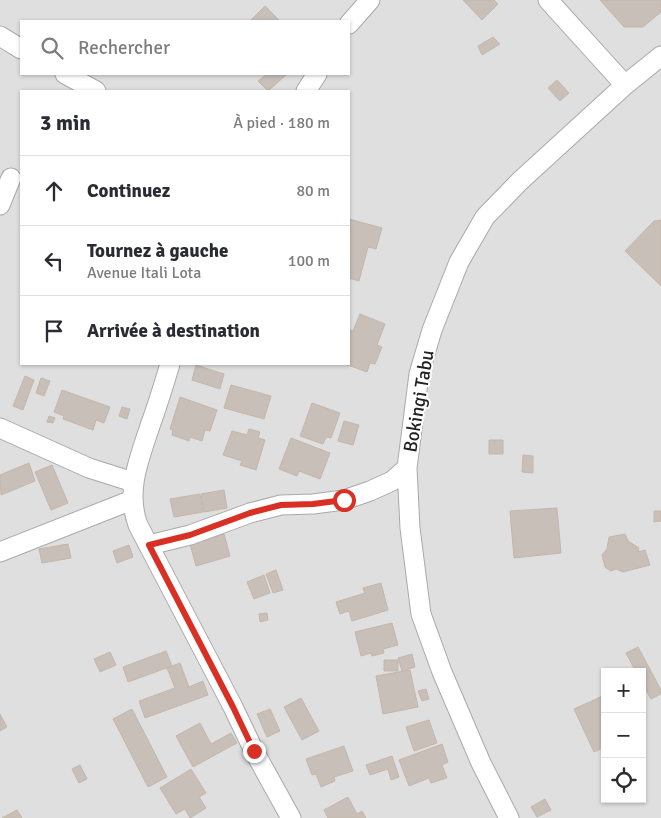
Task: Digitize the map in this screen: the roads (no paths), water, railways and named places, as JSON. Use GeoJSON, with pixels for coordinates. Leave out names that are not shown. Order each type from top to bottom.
{"type":"FeatureCollection","features":[{"type":"Feature","properties":{"kind":"street"},"geometry":{"type":"LineString","coordinates":[[350,23],[370,0]]}},
{"type":"Feature","properties":{"kind":"street"},"geometry":{"type":"LineString","coordinates":[[548,0],[625,85]]}},
{"type":"Feature","properties":{"kind":"street"},"geometry":{"type":"LineString","coordinates":[[0,36],[20,48]]}},
{"type":"Feature","properties":{"kind":"street","name":"Bokingi Tabu"},"geometry":{"type":"LineString","coordinates":[[509,818],[481,763],[442,672],[420,614],[410,528],[407,468],[419,374],[432,330],[459,262],[485,217],[625,85],[661,56]]}},
{"type":"Feature","properties":{"kind":"street"},"geometry":{"type":"LineString","coordinates":[[67,75],[94,90]]}},
{"type":"Feature","properties":{"kind":"street"},"geometry":{"type":"LineString","coordinates":[[307,90],[316,75]]}},
{"type":"Feature","properties":{"kind":"street"},"geometry":{"type":"LineString","coordinates":[[0,205],[11,178]]}},
{"type":"Feature","properties":{"kind":"street"},"geometry":{"type":"LineString","coordinates":[[170,365],[136,468],[133,491],[138,525],[291,818]]}},
{"type":"Feature","properties":{"kind":"street"},"geometry":{"type":"LineString","coordinates":[[0,428],[89,468],[133,491]]}},
{"type":"Feature","properties":{"kind":"street"},"geometry":{"type":"LineString","coordinates":[[149,545],[190,535],[250,513],[281,505],[313,504],[344,500],[370,492],[392,481],[407,468]]}},
{"type":"Feature","properties":{"kind":"street"},"geometry":{"type":"LineString","coordinates":[[0,552],[133,491]]}}]}
